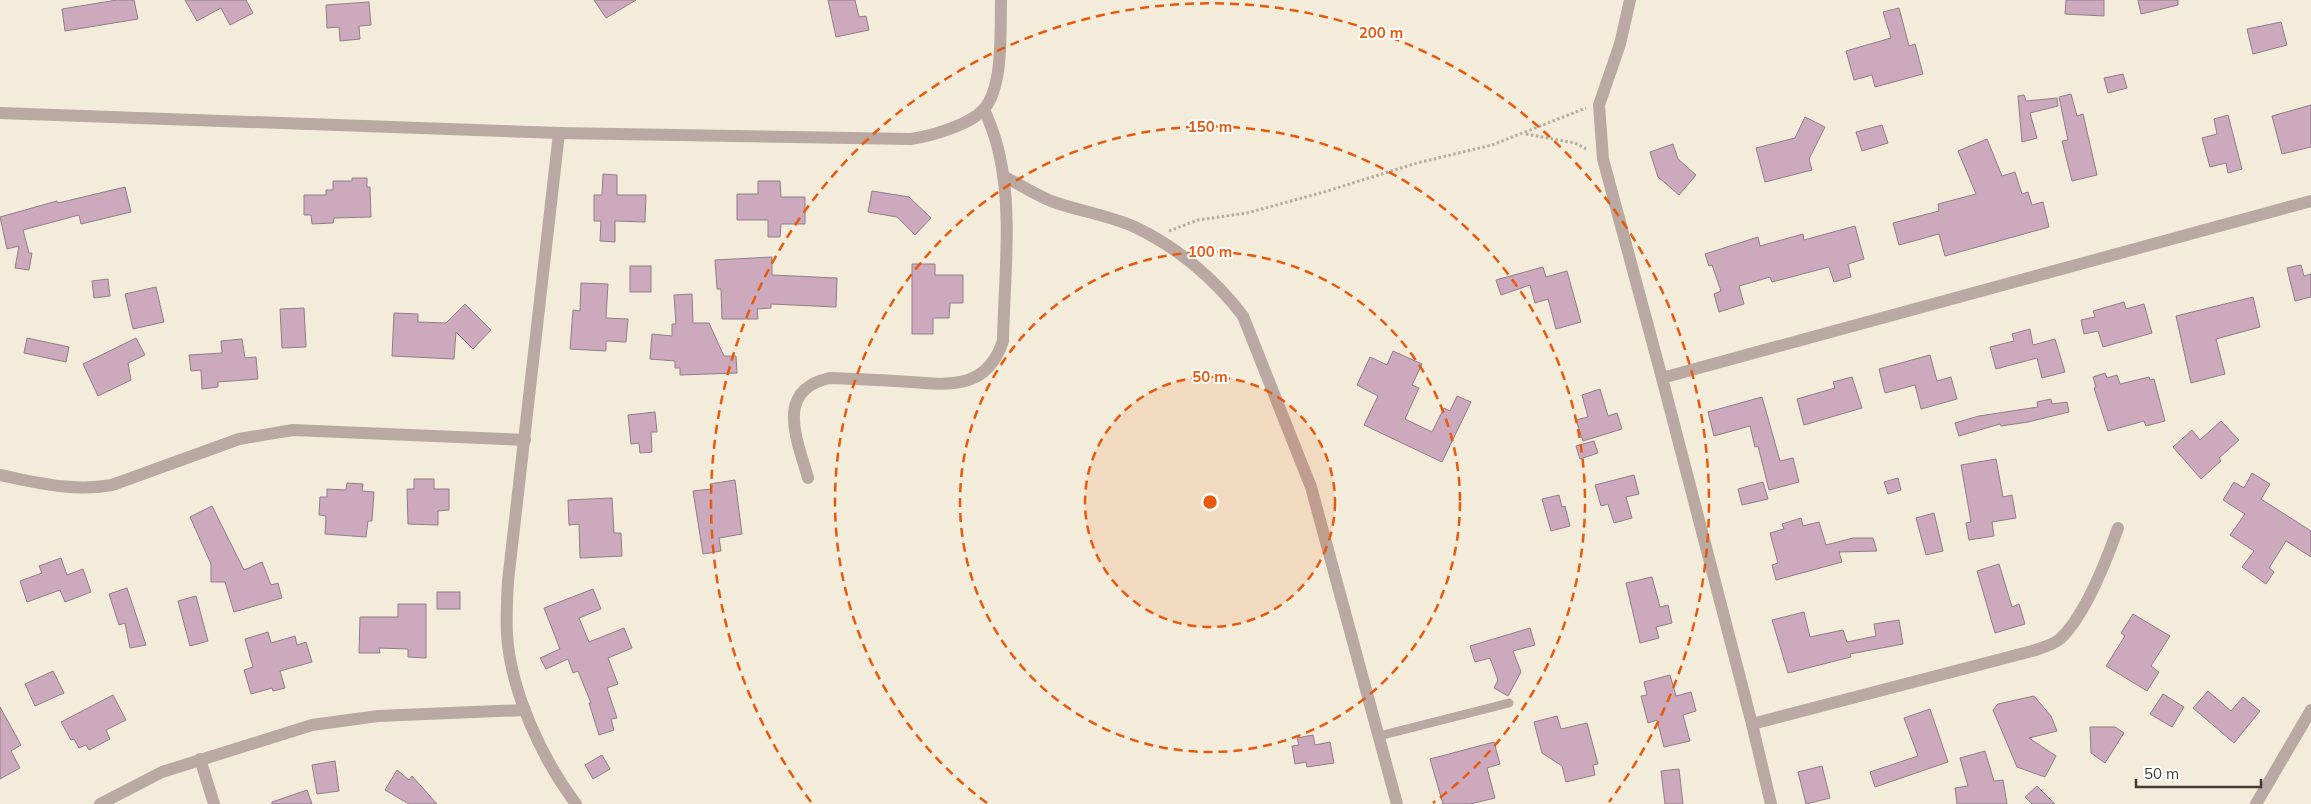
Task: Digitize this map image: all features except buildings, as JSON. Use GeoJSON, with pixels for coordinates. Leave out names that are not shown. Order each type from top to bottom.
{"type":"FeatureCollection","features":[{"type":"Feature","properties":{"kind":"street"},"geometry":{"type":"LineString","coordinates":[[0,113],[559,133],[911,139],[932,136],[950,129],[984,109],[993,92],[999,63],[1001,0]]}},
{"type":"Feature","properties":{"kind":"street"},"geometry":{"type":"LineString","coordinates":[[1630,0],[1620,44],[1599,105],[1603,159],[1662,378],[1771,804]]}},
{"type":"Feature","properties":{"kind":"street"},"geometry":{"type":"LineString","coordinates":[[808,478],[792,422],[794,407],[804,390],[815,381],[830,378],[949,384],[969,380],[981,373],[999,353],[1003,341],[1006,216],[999,152],[984,109]]}},
{"type":"Feature","properties":{"kind":"street"},"geometry":{"type":"LineString","coordinates":[[559,133],[506,610],[507,637],[513,671],[525,710],[550,764],[576,804]]}},
{"type":"Feature","properties":{"kind":"street"},"geometry":{"type":"LineString","coordinates":[[1003,176],[1050,200],[1132,226],[1156,238],[1198,268],[1226,294],[1243,316],[1311,487],[1397,804]]}},
{"type":"Feature","properties":{"kind":"street"},"geometry":{"type":"LineString","coordinates":[[1662,378],[2311,201]]}},
{"type":"Feature","properties":{"kind":"street"},"geometry":{"type":"LineString","coordinates":[[0,474],[60,488],[94,488],[112,485],[239,439],[293,430],[525,440]]}},
{"type":"Feature","properties":{"kind":"street"},"geometry":{"type":"LineString","coordinates":[[1752,724],[2022,653],[2055,642],[2069,628],[2084,604],[2106,561],[2118,528]]}},
{"type":"Feature","properties":{"kind":"street"},"geometry":{"type":"LineString","coordinates":[[100,804],[162,772],[312,725],[353,718],[525,710]]}},
{"type":"Feature","properties":{"kind":"street"},"geometry":{"type":"LineString","coordinates":[[2256,804],[2311,710]]}},
{"type":"Feature","properties":{"kind":"street"},"geometry":{"type":"LineString","coordinates":[[200,759],[214,804]]}},
{"type":"Feature","properties":{"kind":"lane"},"geometry":{"type":"LineString","coordinates":[[1379,736],[1508,704]]}},
{"type":"Feature","properties":{"kind":"path"},"geometry":{"type":"LineString","coordinates":[[1156,238],[1179,226],[1198,220],[1247,213],[1324,192],[1418,162],[1492,145],[1526,134],[1583,109],[1599,105]]}},
{"type":"Feature","properties":{"kind":"path"},"geometry":{"type":"LineString","coordinates":[[1526,134],[1575,143],[1603,159]]}}]}
